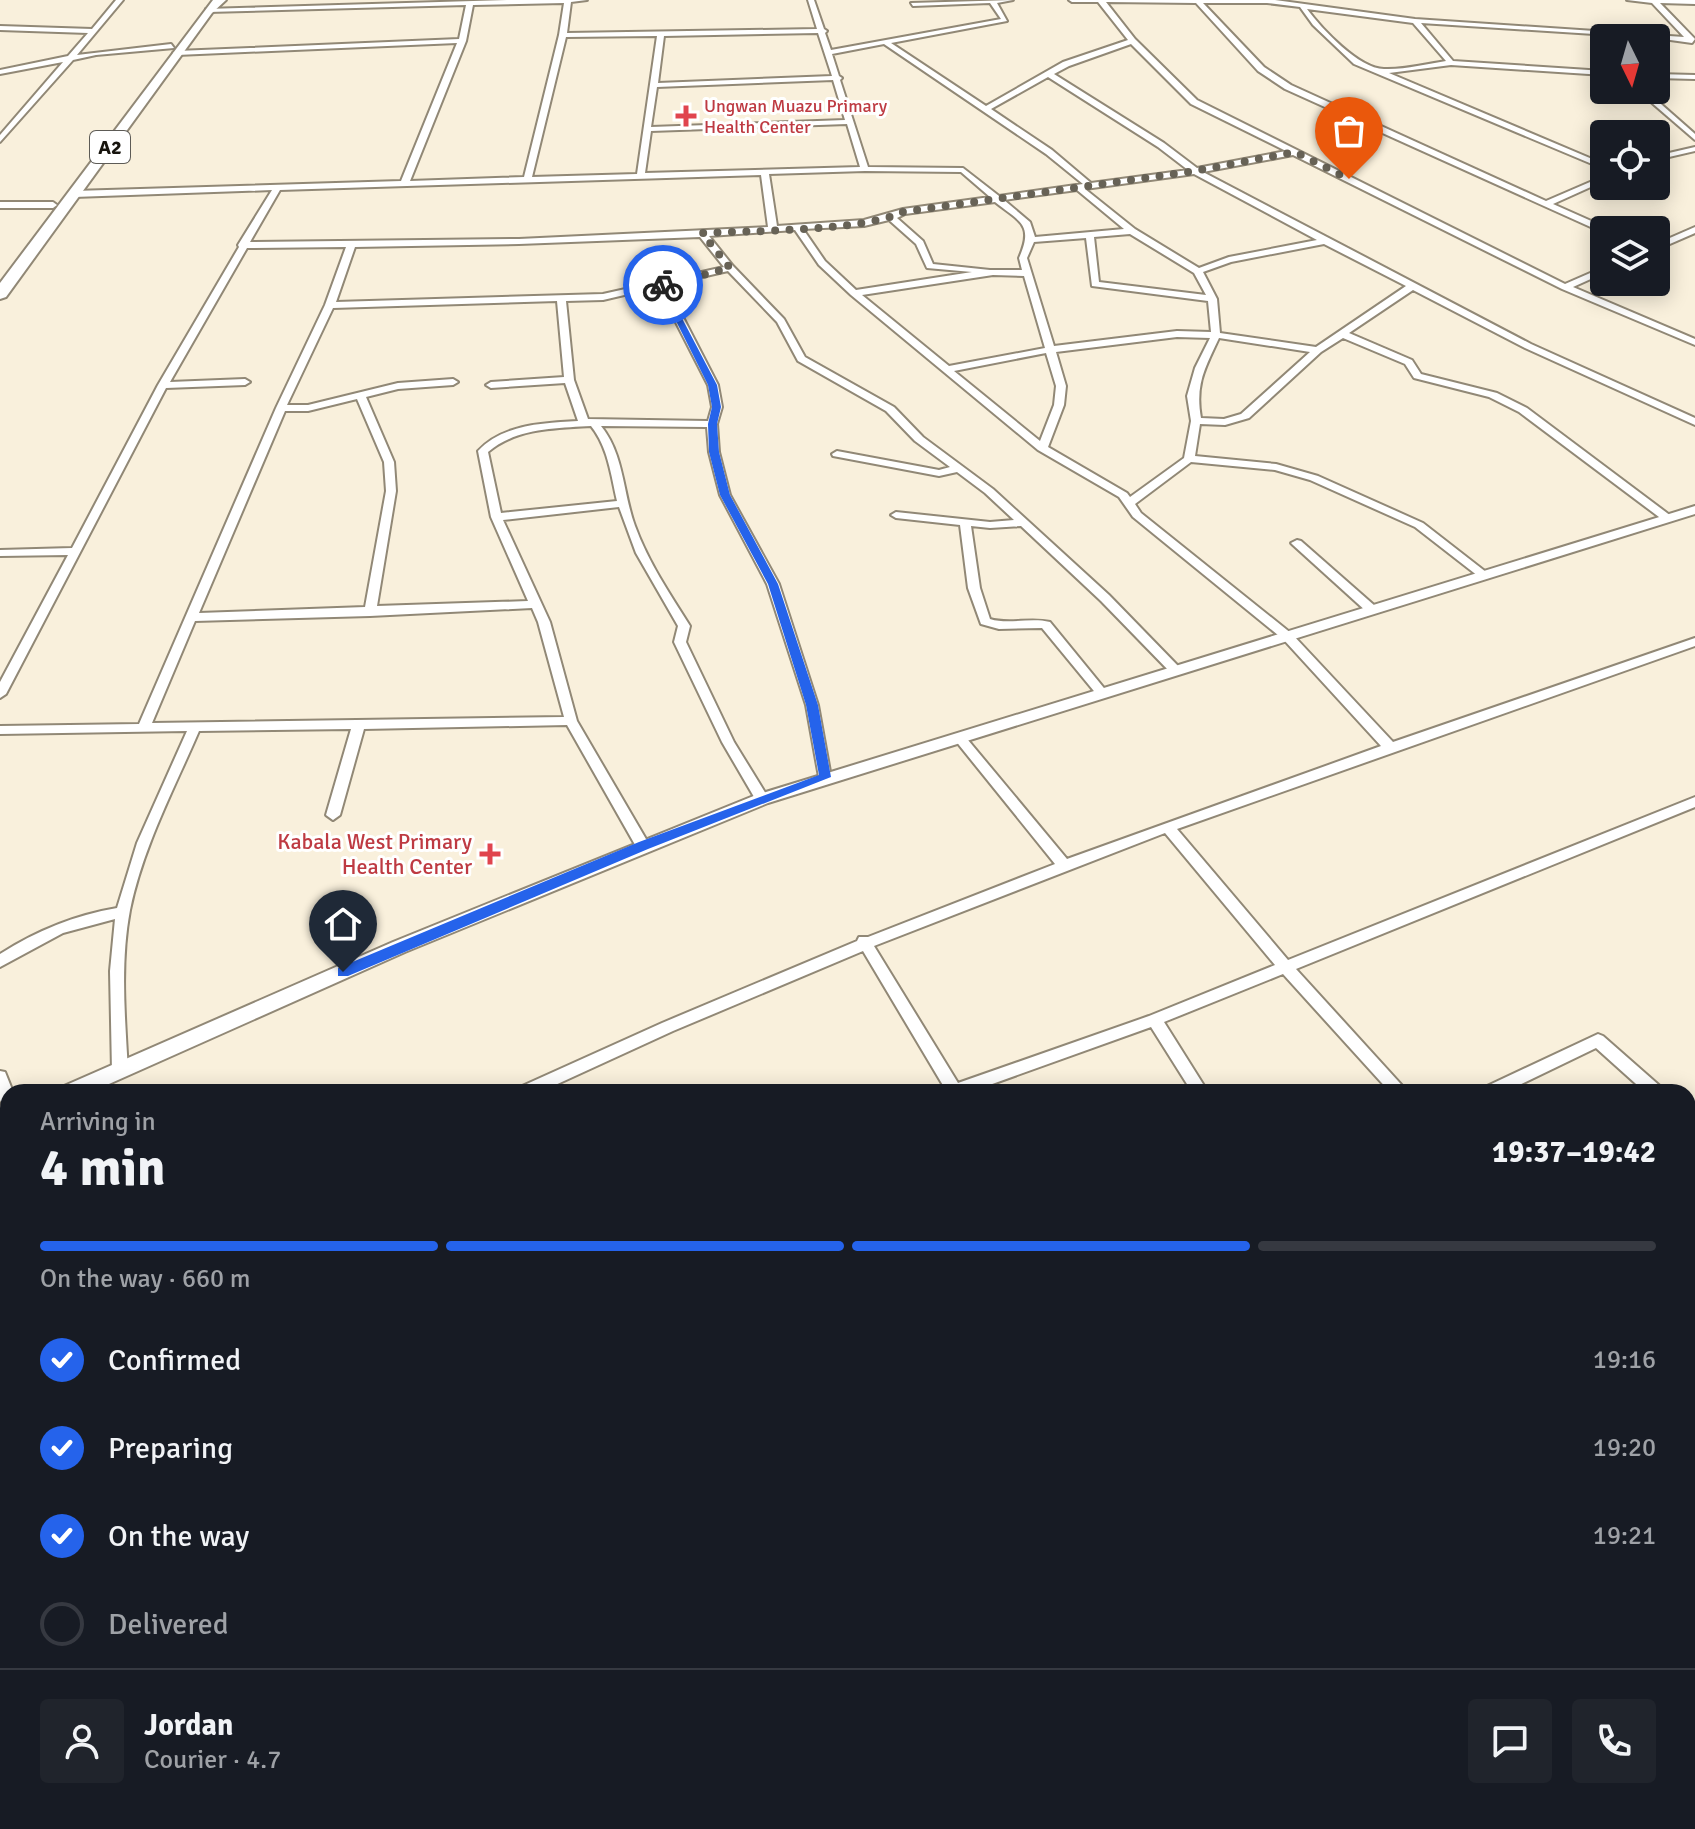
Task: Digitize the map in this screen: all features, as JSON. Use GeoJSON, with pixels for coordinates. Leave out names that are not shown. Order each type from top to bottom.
{"type":"FeatureCollection","features":[{"type":"Feature","properties":{"kind":"highway","name":"A2"},"geometry":{"type":"LineString","coordinates":[[0,276],[212,3]]}},
{"type":"Feature","properties":{"kind":"highway","name":"A2"},"geometry":{"type":"LineString","coordinates":[[0,294],[174,50]]}},
{"type":"Feature","properties":{"kind":"street"},"geometry":{"type":"LineString","coordinates":[[0,140],[120,0]]}},
{"type":"Feature","properties":{"kind":"street"},"geometry":{"type":"LineString","coordinates":[[324,6],[344,0]]}},
{"type":"Feature","properties":{"kind":"street"},"geometry":{"type":"LineString","coordinates":[[212,3],[324,6],[584,0]]}},
{"type":"Feature","properties":{"kind":"street"},"geometry":{"type":"LineString","coordinates":[[811,0],[865,169]]}},
{"type":"Feature","properties":{"kind":"street"},"geometry":{"type":"LineString","coordinates":[[913,4],[1010,0]]}},
{"type":"Feature","properties":{"kind":"street"},"geometry":{"type":"LineString","coordinates":[[1072,0],[1267,1],[1415,21],[1692,42]]}},
{"type":"Feature","properties":{"kind":"street"},"geometry":{"type":"LineString","coordinates":[[1630,0],[1695,2]]}},
{"type":"Feature","properties":{"kind":"street"},"geometry":{"type":"LineString","coordinates":[[527,180],[563,35],[568,1]]}},
{"type":"Feature","properties":{"kind":"street"},"geometry":{"type":"LineString","coordinates":[[830,52],[1005,20],[992,1]]}},
{"type":"Feature","properties":{"kind":"street"},"geometry":{"type":"LineString","coordinates":[[1101,1],[1132,41],[1194,102],[1565,287],[1693,339]]}},
{"type":"Feature","properties":{"kind":"street"},"geometry":{"type":"LineString","coordinates":[[1199,2],[1261,69],[1288,87],[1590,224]]}},
{"type":"Feature","properties":{"kind":"street"},"geometry":{"type":"LineString","coordinates":[[1655,2],[1692,42]]}},
{"type":"Feature","properties":{"kind":"street"},"geometry":{"type":"LineString","coordinates":[[404,185],[462,41],[470,3]]}},
{"type":"Feature","properties":{"kind":"street"},"geometry":{"type":"LineString","coordinates":[[1302,6],[1315,24],[1342,50],[1378,73],[1590,161]]}},
{"type":"Feature","properties":{"kind":"street"},"geometry":{"type":"LineString","coordinates":[[1415,21],[1451,63]]}},
{"type":"Feature","properties":{"kind":"street"},"geometry":{"type":"LineString","coordinates":[[0,28],[94,31]]}},
{"type":"Feature","properties":{"kind":"street"},"geometry":{"type":"LineString","coordinates":[[563,35],[823,31]]}},
{"type":"Feature","properties":{"kind":"street"},"geometry":{"type":"LineString","coordinates":[[640,178],[656,85],[661,33]]}},
{"type":"Feature","properties":{"kind":"street"},"geometry":{"type":"LineString","coordinates":[[0,72],[70,58],[174,50],[462,41]]}},
{"type":"Feature","properties":{"kind":"street"},"geometry":{"type":"LineString","coordinates":[[986,109],[1066,64],[1132,41]]}},
{"type":"Feature","properties":{"kind":"street"},"geometry":{"type":"LineString","coordinates":[[885,42],[1049,152],[1090,186]]}},
{"type":"Feature","properties":{"kind":"street"},"geometry":{"type":"LineString","coordinates":[[1378,73],[1451,63],[1590,72]]}},
{"type":"Feature","properties":{"kind":"street"},"geometry":{"type":"LineString","coordinates":[[1050,75],[1161,145],[1195,171],[1325,241],[1528,346],[1695,422]]}},
{"type":"Feature","properties":{"kind":"street"},"geometry":{"type":"LineString","coordinates":[[1670,76],[1695,77]]}},
{"type":"Feature","properties":{"kind":"street"},"geometry":{"type":"LineString","coordinates":[[656,85],[838,78]]}},
{"type":"Feature","properties":{"kind":"street"},"geometry":{"type":"LineString","coordinates":[[1657,104],[1695,138]]}},
{"type":"Feature","properties":{"kind":"street"},"geometry":{"type":"LineString","coordinates":[[649,129],[849,122]]}},
{"type":"Feature","properties":{"kind":"street"},"geometry":{"type":"LineString","coordinates":[[1670,155],[1695,149]]}},
{"type":"Feature","properties":{"kind":"street"},"geometry":{"type":"LineString","coordinates":[[242,245],[351,245],[773,230],[892,218],[903,212],[1195,171],[1295,152]]}},
{"type":"Feature","properties":{"kind":"street"},"geometry":{"type":"LineString","coordinates":[[74,194],[765,175],[865,169],[963,170],[1027,224],[1031,240],[1023,258],[1061,386],[1059,405],[1042,448]]}},
{"type":"Feature","properties":{"kind":"street"},"geometry":{"type":"LineString","coordinates":[[765,175],[773,230]]}},
{"type":"Feature","properties":{"kind":"street"},"geometry":{"type":"LineString","coordinates":[[1546,204],[1590,184]]}},
{"type":"Feature","properties":{"kind":"street"},"geometry":{"type":"LineString","coordinates":[[1079,188],[1132,231],[1198,271],[1212,299],[1216,335],[1200,368],[1192,396],[1196,421],[1189,459]]}},
{"type":"Feature","properties":{"kind":"street"},"geometry":{"type":"LineString","coordinates":[[0,694],[163,385],[276,190]]}},
{"type":"Feature","properties":{"kind":"street"},"geometry":{"type":"LineString","coordinates":[[0,205],[53,205]]}},
{"type":"Feature","properties":{"kind":"street"},"geometry":{"type":"LineString","coordinates":[[892,218],[920,243],[930,266],[1028,273]]}},
{"type":"Feature","properties":{"kind":"street"},"geometry":{"type":"LineString","coordinates":[[797,227],[822,263],[854,293],[949,369],[984,403],[1042,448],[1130,502],[1137,515],[1288,637],[1390,747]]}},
{"type":"Feature","properties":{"kind":"street"},"geometry":{"type":"LineString","coordinates":[[1670,241],[1695,230]]}},
{"type":"Feature","properties":{"kind":"street"},"geometry":{"type":"LineString","coordinates":[[1031,240],[1132,231]]}},
{"type":"Feature","properties":{"kind":"street"},"geometry":{"type":"LineString","coordinates":[[702,233],[730,268],[781,321],[801,359],[890,409],[919,439],[989,491],[1105,598],[1176,671]]}},
{"type":"Feature","properties":{"kind":"street"},"geometry":{"type":"LineString","coordinates":[[1090,236],[1095,284],[1212,299]]}},
{"type":"Feature","properties":{"kind":"street"},"geometry":{"type":"LineString","coordinates":[[1198,271],[1229,260],[1325,241]]}},
{"type":"Feature","properties":{"kind":"street"},"geometry":{"type":"LineString","coordinates":[[143,729],[281,408],[330,305],[351,245]]}},
{"type":"Feature","properties":{"kind":"street"},"geometry":{"type":"LineString","coordinates":[[330,305],[603,297],[730,268]]}},
{"type":"Feature","properties":{"kind":"street"},"geometry":{"type":"LineString","coordinates":[[854,293],[993,272]]}},
{"type":"Feature","properties":{"kind":"street"},"geometry":{"type":"LineString","coordinates":[[1565,287],[1590,276]]}},
{"type":"Feature","properties":{"kind":"street"},"geometry":{"type":"LineString","coordinates":[[657,286],[667,296],[713,385],[717,407],[712,424],[714,452],[725,495],[773,584],[812,705],[825,777]]}},
{"type":"Feature","properties":{"kind":"street"},"geometry":{"type":"LineString","coordinates":[[1196,421],[1225,422],[1245,416],[1318,350],[1411,287]]}},
{"type":"Feature","properties":{"kind":"street"},"geometry":{"type":"LineString","coordinates":[[561,299],[569,380],[588,421],[604,438],[643,557],[684,626],[680,642],[696,677],[728,742],[762,799]]}},
{"type":"Feature","properties":{"kind":"street"},"geometry":{"type":"LineString","coordinates":[[1342,334],[1409,362],[1417,376],[1493,395],[1523,410],[1667,518]]}},
{"type":"Feature","properties":{"kind":"street"},"geometry":{"type":"LineString","coordinates":[[949,369],[1138,337],[1216,335],[1318,350]]}},
{"type":"Feature","properties":{"kind":"street"},"geometry":{"type":"LineString","coordinates":[[491,385],[569,380]]}},
{"type":"Feature","properties":{"kind":"street"},"geometry":{"type":"LineString","coordinates":[[163,385],[245,382]]}},
{"type":"Feature","properties":{"kind":"street"},"geometry":{"type":"LineString","coordinates":[[281,408],[308,408],[398,386],[453,382]]}},
{"type":"Feature","properties":{"kind":"street"},"geometry":{"type":"LineString","coordinates":[[361,396],[389,462],[391,491],[370,612]]}},
{"type":"Feature","properties":{"kind":"street"},"geometry":{"type":"LineString","coordinates":[[643,846],[571,721],[560,668],[496,517],[483,451],[488,442],[496,438],[588,421],[712,424]]}},
{"type":"Feature","properties":{"kind":"street"},"geometry":{"type":"LineString","coordinates":[[837,454],[939,473],[957,469]]}},
{"type":"Feature","properties":{"kind":"street"},"geometry":{"type":"LineString","coordinates":[[1130,502],[1189,459],[1276,467],[1314,478],[1419,525],[1482,574]]}},
{"type":"Feature","properties":{"kind":"street"},"geometry":{"type":"LineString","coordinates":[[496,517],[624,503]]}},
{"type":"Feature","properties":{"kind":"street"},"geometry":{"type":"LineString","coordinates":[[90,1084],[399,947],[762,799],[1695,510]]}},
{"type":"Feature","properties":{"kind":"street"},"geometry":{"type":"LineString","coordinates":[[896,515],[965,522],[1022,523]]}},
{"type":"Feature","properties":{"kind":"street"},"geometry":{"type":"LineString","coordinates":[[965,522],[974,588],[985,621],[992,625],[1036,621],[1046,625],[1102,693]]}},
{"type":"Feature","properties":{"kind":"street"},"geometry":{"type":"LineString","coordinates":[[1297,543],[1371,609]]}},
{"type":"Feature","properties":{"kind":"street"},"geometry":{"type":"LineString","coordinates":[[0,553],[77,551]]}},
{"type":"Feature","properties":{"kind":"street"},"geometry":{"type":"LineString","coordinates":[[191,617],[535,604]]}},
{"type":"Feature","properties":{"kind":"street"},"geometry":{"type":"LineString","coordinates":[[543,1084],[864,941],[1063,864],[1695,642]]}},
{"type":"Feature","properties":{"kind":"street"},"geometry":{"type":"LineString","coordinates":[[0,730],[571,721]]}},
{"type":"Feature","properties":{"kind":"street"},"geometry":{"type":"LineString","coordinates":[[333,815],[358,726]]}},
{"type":"Feature","properties":{"kind":"street"},"geometry":{"type":"LineString","coordinates":[[120,1071],[116,981],[123,912],[130,884],[194,729]]}},
{"type":"Feature","properties":{"kind":"street"},"geometry":{"type":"LineString","coordinates":[[959,737],[1063,864]]}},
{"type":"Feature","properties":{"kind":"street"},"geometry":{"type":"LineString","coordinates":[[975,1084],[1154,1020],[1695,802]]}},
{"type":"Feature","properties":{"kind":"street"},"geometry":{"type":"LineString","coordinates":[[1169,829],[1286,968],[1393,1084]]}},
{"type":"Feature","properties":{"kind":"street"},"geometry":{"type":"LineString","coordinates":[[0,961],[81,921],[123,912]]}},
{"type":"Feature","properties":{"kind":"street"},"geometry":{"type":"LineString","coordinates":[[864,941],[951,1084]]}},
{"type":"Feature","properties":{"kind":"street"},"geometry":{"type":"LineString","coordinates":[[1154,1020],[1195,1084]]}},
{"type":"Feature","properties":{"kind":"street"},"geometry":{"type":"LineString","coordinates":[[1507,1084],[1598,1040],[1647,1084]]}},
{"type":"Feature","properties":{"kind":"way so far"},"geometry":{"type":"LineString","coordinates":[[663,285],[730,268],[702,233],[849,224],[892,218],[903,212],[968,206],[1195,171],[1295,152],[1349,179]]}},
{"type":"Feature","properties":{"kind":"place","name":"Ungwan Muazu Primary Health Center"},"geometry":{"type":"Point","coordinates":[686,116]}},
{"type":"Feature","properties":{"kind":"place","name":"Kabala West Primary Health Center"},"geometry":{"type":"Point","coordinates":[490,854]}},
{"type":"Feature","properties":{"kind":"route"},"geometry":{"type":"LineString","coordinates":[[343,972],[643,846],[825,777],[812,705],[773,584],[725,495],[714,452],[712,424],[717,407],[713,385],[700,353],[685,334],[667,296],[657,286],[663,285]]}}]}
